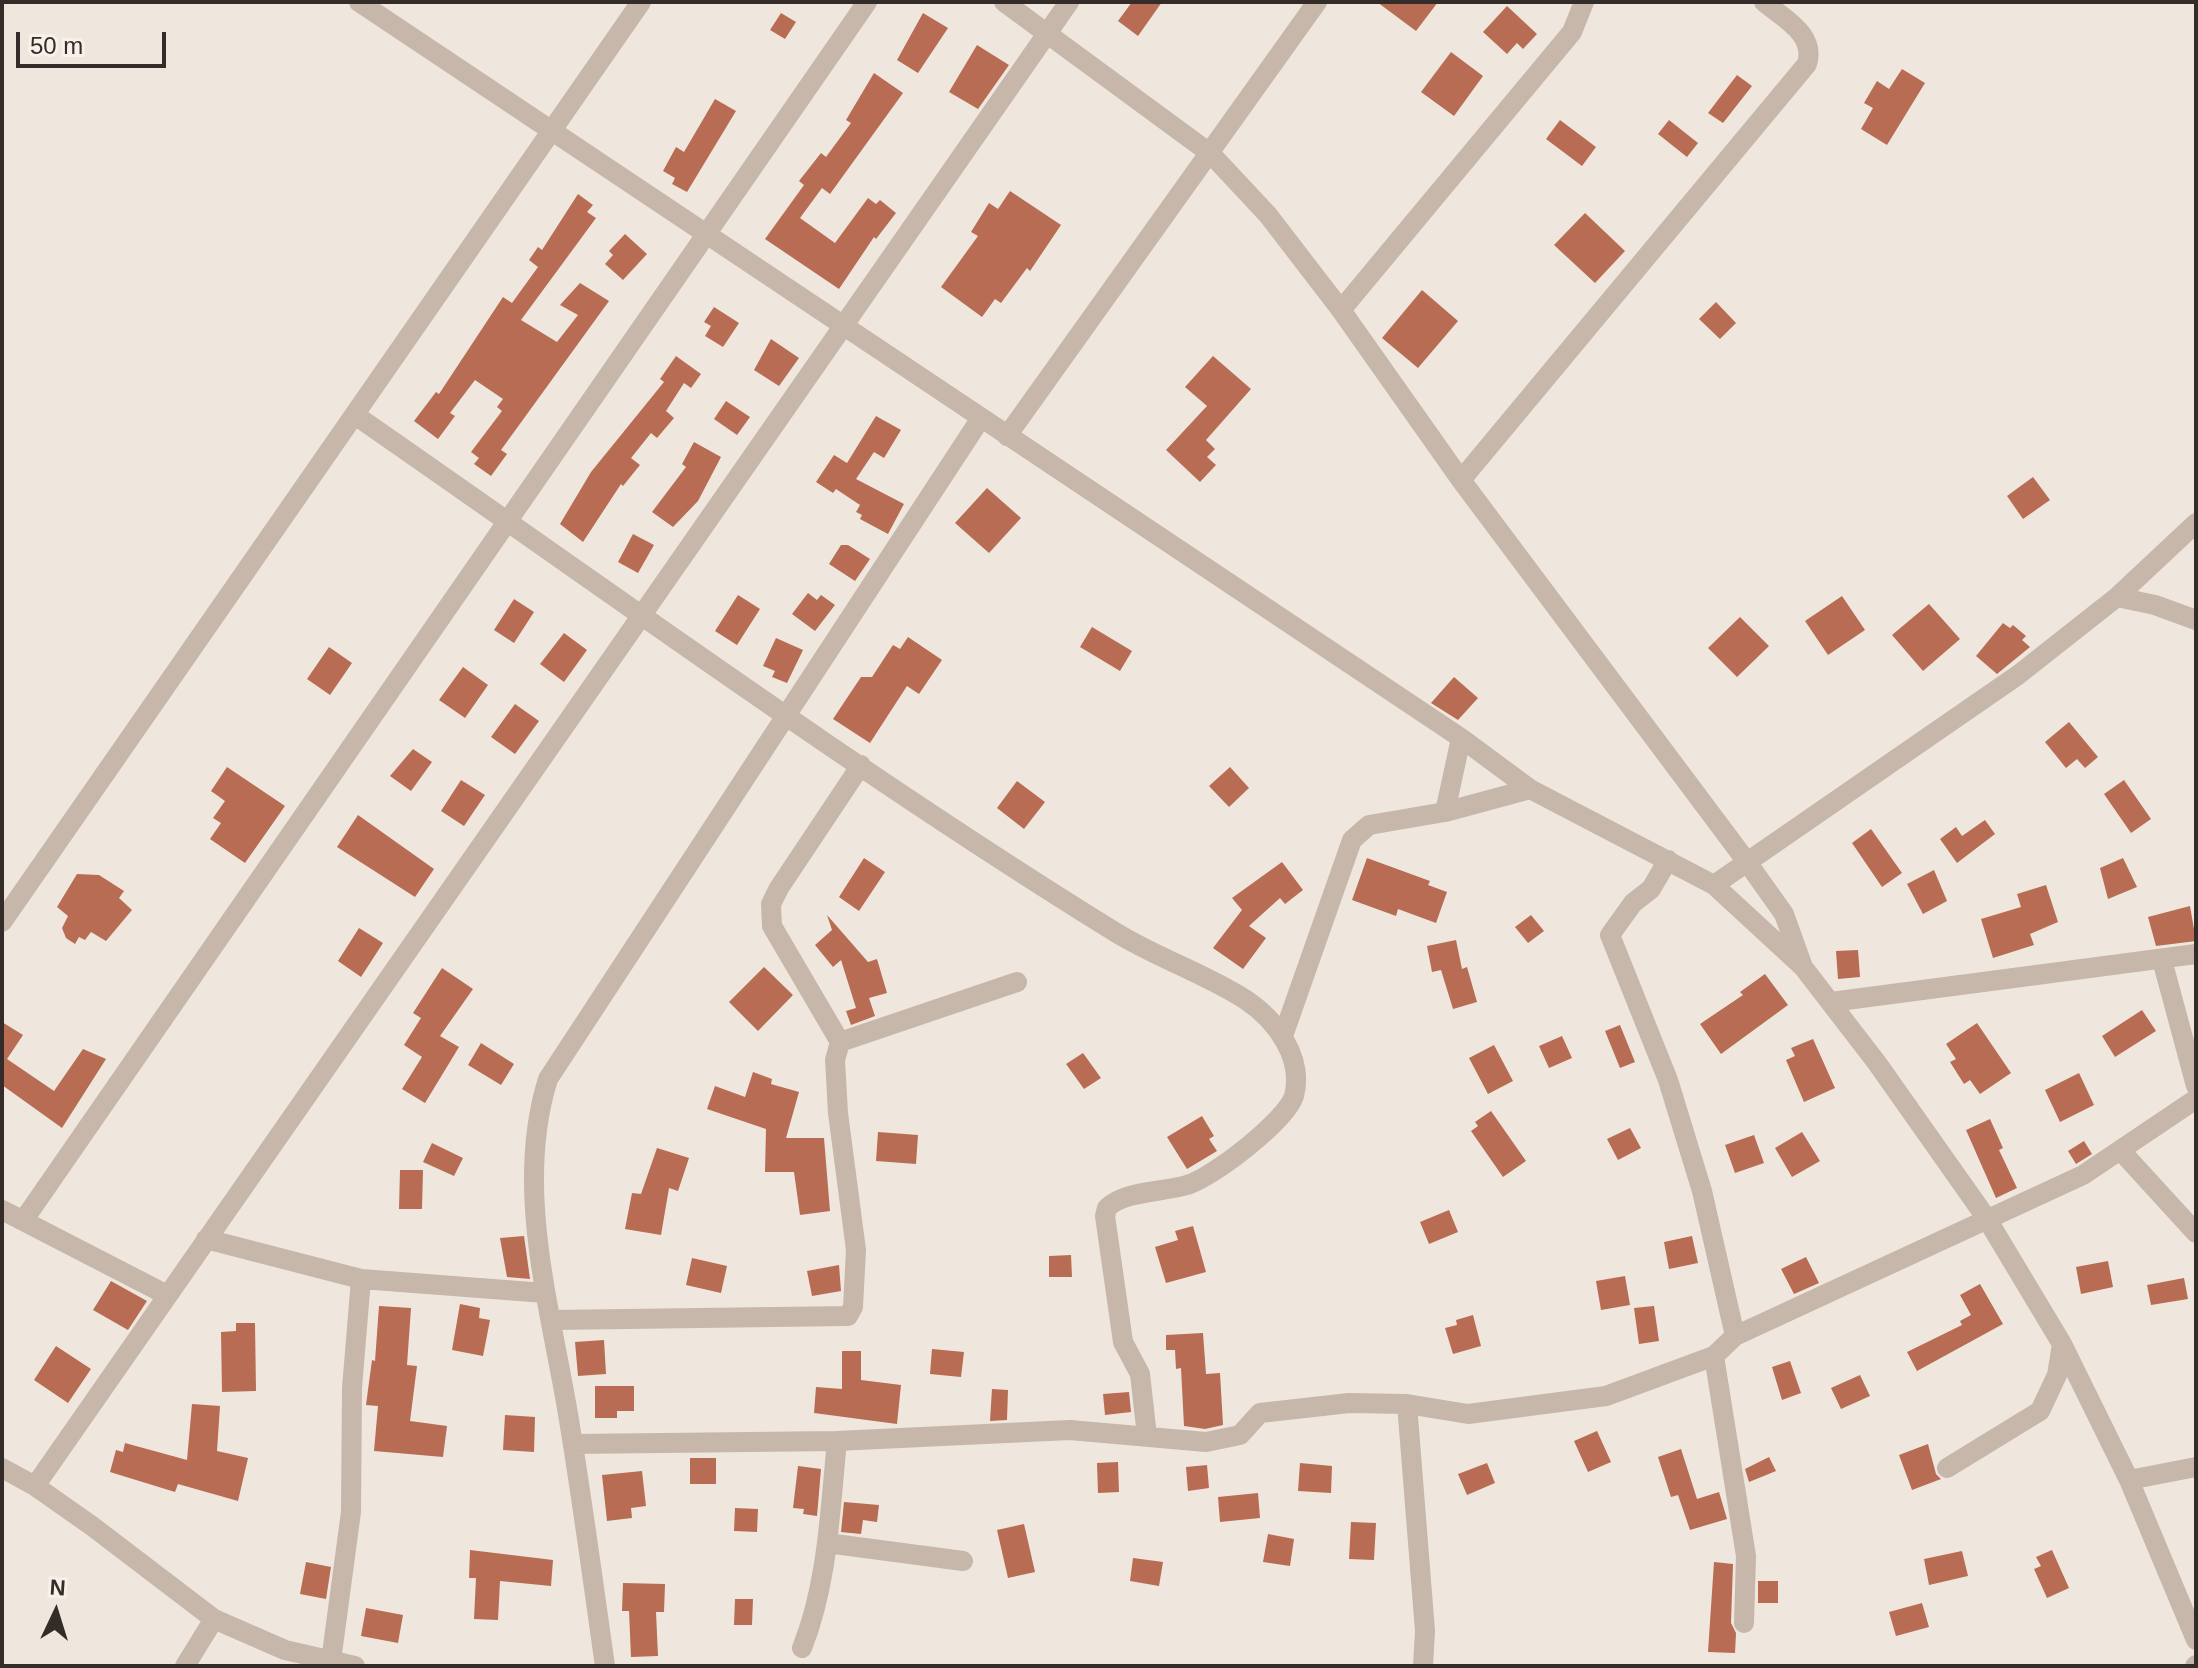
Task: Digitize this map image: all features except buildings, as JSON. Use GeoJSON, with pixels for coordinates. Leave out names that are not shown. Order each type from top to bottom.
{"type":"FeatureCollection","features":[{"type":"Feature","properties":{"kind":"street"},"geometry":{"type":"LineString","coordinates":[[359,2],[1461,738],[1530,789],[1714,885],[1803,967],[1987,1219],[2062,1344],[2129,1480],[2196,1640]]}},
{"type":"Feature","properties":{"kind":"street"},"geometry":{"type":"LineString","coordinates":[[2,922],[641,2]]}},
{"type":"Feature","properties":{"kind":"street"},"geometry":{"type":"LineString","coordinates":[[23,1221],[867,2]]}},
{"type":"Feature","properties":{"kind":"street"},"geometry":{"type":"LineString","coordinates":[[1004,2],[1211,154],[1268,215],[1784,914],[1803,967]]}},
{"type":"Feature","properties":{"kind":"street"},"geometry":{"type":"LineString","coordinates":[[35,1486],[1069,2]]}},
{"type":"Feature","properties":{"kind":"street"},"geometry":{"type":"LineString","coordinates":[[1007,436],[1317,2]]}},
{"type":"Feature","properties":{"kind":"street"},"geometry":{"type":"LineString","coordinates":[[1341,310],[1572,32],[1584,2]]}},
{"type":"Feature","properties":{"kind":"street"},"geometry":{"type":"LineString","coordinates":[[1461,480],[1807,64],[1809,46],[1804,34],[1764,2]]}},
{"type":"Feature","properties":{"kind":"street"},"geometry":{"type":"LineString","coordinates":[[355,415],[861,765],[1117,933],[1247,1001],[1283,1036],[1293,1060],[1294,1096],[1280,1116],[1212,1175],[1189,1185],[1118,1201],[1107,1208],[1123,1342],[1140,1374],[1147,1436]]}},
{"type":"Feature","properties":{"kind":"street"},"geometry":{"type":"LineString","coordinates":[[605,1666],[573,1444],[545,1293],[533,1144],[537,1115],[548,1079],[981,418]]}},
{"type":"Feature","properties":{"kind":"street"},"geometry":{"type":"LineString","coordinates":[[1714,885],[2018,675],[2117,597],[2196,523]]}},
{"type":"Feature","properties":{"kind":"street"},"geometry":{"type":"LineString","coordinates":[[2117,597],[2155,605],[2196,620]]}},
{"type":"Feature","properties":{"kind":"street"},"geometry":{"type":"LineString","coordinates":[[1445,812],[1461,738]]}},
{"type":"Feature","properties":{"kind":"street"},"geometry":{"type":"LineString","coordinates":[[552,1320],[848,1316],[853,1307],[856,1250],[838,1113],[835,1060],[840,1042],[772,926],[769,915],[779,888],[861,765]]}},
{"type":"Feature","properties":{"kind":"street"},"geometry":{"type":"LineString","coordinates":[[1283,1036],[1352,840],[1369,825],[1445,812],[1530,789]]}},
{"type":"Feature","properties":{"kind":"street"},"geometry":{"type":"LineString","coordinates":[[1668,860],[1651,889],[1633,903],[1610,935],[1672,1094],[1702,1191],[1735,1336]]}},
{"type":"Feature","properties":{"kind":"street"},"geometry":{"type":"LineString","coordinates":[[1831,1002],[2196,954]]}},
{"type":"Feature","properties":{"kind":"street"},"geometry":{"type":"LineString","coordinates":[[2162,960],[2196,1086]]}},
{"type":"Feature","properties":{"kind":"street"},"geometry":{"type":"LineString","coordinates":[[840,1042],[1017,982]]}},
{"type":"Feature","properties":{"kind":"street"},"geometry":{"type":"LineString","coordinates":[[573,1444],[837,1441],[1070,1430],[1206,1442],[1240,1435],[1260,1413],[1349,1403],[1407,1404],[1468,1414],[1606,1396],[1714,1356],[1735,1336],[2083,1175],[2196,1099]]}},
{"type":"Feature","properties":{"kind":"street"},"geometry":{"type":"LineString","coordinates":[[2121,1151],[2196,1233]]}},
{"type":"Feature","properties":{"kind":"street"},"geometry":{"type":"LineString","coordinates":[[2,1210],[167,1295]]}},
{"type":"Feature","properties":{"kind":"street"},"geometry":{"type":"LineString","coordinates":[[206,1239],[361,1279],[545,1293]]}},
{"type":"Feature","properties":{"kind":"street"},"geometry":{"type":"LineString","coordinates":[[331,1661],[351,1512],[352,1388],[361,1279]]}},
{"type":"Feature","properties":{"kind":"street"},"geometry":{"type":"LineString","coordinates":[[1947,1468],[2040,1411],[2057,1375],[2062,1344]]}},
{"type":"Feature","properties":{"kind":"street"},"geometry":{"type":"LineString","coordinates":[[1714,1356],[1746,1556],[1744,1623]]}},
{"type":"Feature","properties":{"kind":"street"},"geometry":{"type":"LineString","coordinates":[[1407,1404],[1425,1631],[1423,1666]]}},
{"type":"Feature","properties":{"kind":"street"},"geometry":{"type":"LineString","coordinates":[[802,1648],[812,1625],[827,1543],[837,1441]]}},
{"type":"Feature","properties":{"kind":"street"},"geometry":{"type":"LineString","coordinates":[[2129,1480],[2196,1467]]}},
{"type":"Feature","properties":{"kind":"street"},"geometry":{"type":"LineString","coordinates":[[2,1468],[35,1486],[214,1619],[285,1658],[355,1666]]}},
{"type":"Feature","properties":{"kind":"street"},"geometry":{"type":"LineString","coordinates":[[827,1543],[963,1561]]}},
{"type":"Feature","properties":{"kind":"street"},"geometry":{"type":"LineString","coordinates":[[185,1666],[214,1619]]}}]}
